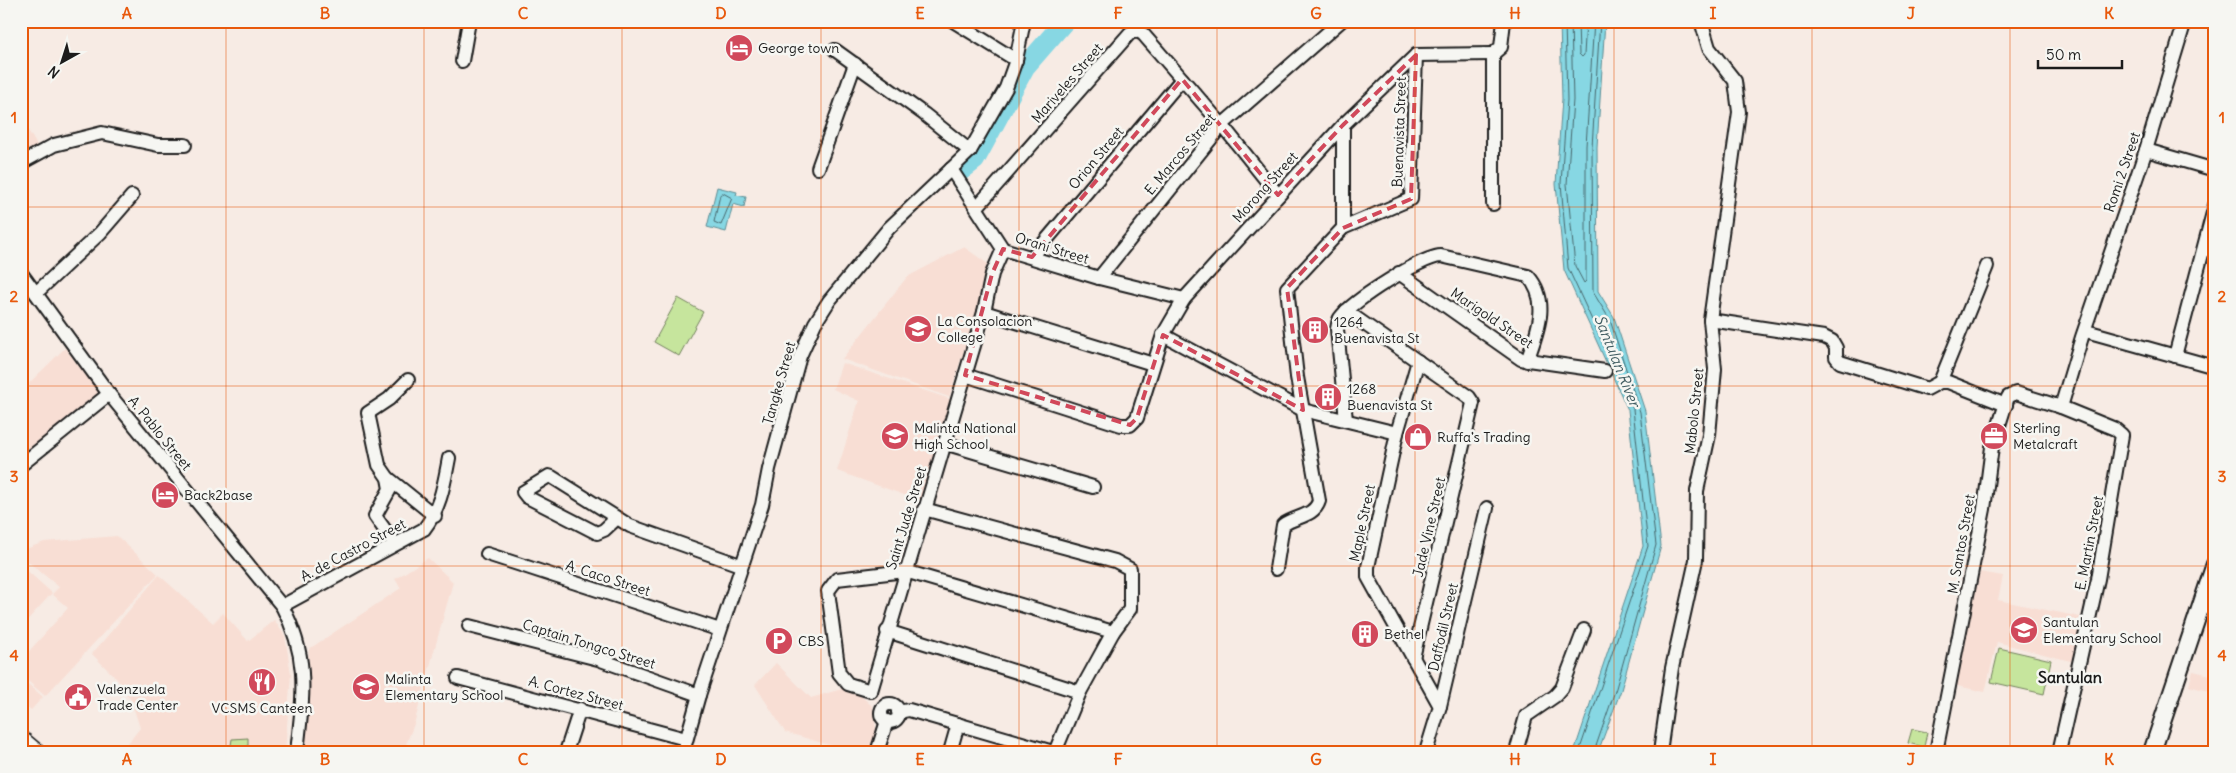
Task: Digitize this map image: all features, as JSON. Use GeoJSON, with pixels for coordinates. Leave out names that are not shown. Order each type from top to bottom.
{"type":"FeatureCollection","features":[{"type":"Feature","properties":{"kind":"highway"},"geometry":{"type":"LineString","coordinates":[[21,741],[34,752]]}},
{"type":"Feature","properties":{"kind":"main road"},"geometry":{"type":"LineString","coordinates":[[2152,752],[2215,564]]}},
{"type":"Feature","properties":{"kind":"street"},"geometry":{"type":"LineString","coordinates":[[462,61],[469,21]]}},
{"type":"Feature","properties":{"kind":"street"},"geometry":{"type":"LineString","coordinates":[[953,21],[1016,60]]}},
{"type":"Feature","properties":{"kind":"street","name":"Tangke Street"},"geometry":{"type":"LineString","coordinates":[[683,752],[698,695],[740,566],[762,506],[769,469],[800,356],[815,323],[828,301],[890,228],[915,201],[970,151],[1006,88],[1016,60],[1024,21]]}},
{"type":"Feature","properties":{"kind":"street","name":"E. Marcos Street"},"geometry":{"type":"LineString","coordinates":[[1099,278],[1222,125],[1341,21]]}},
{"type":"Feature","properties":{"kind":"street"},"geometry":{"type":"LineString","coordinates":[[1416,55],[1492,54],[1501,47],[1504,21]]}},
{"type":"Feature","properties":{"kind":"street","name":"Mabolo Street"},"geometry":{"type":"LineString","coordinates":[[1660,752],[1672,668],[1696,560],[1697,491],[1710,435],[1715,369],[1710,320],[1739,112],[1735,81],[1710,48],[1701,21]]}},
{"type":"Feature","properties":{"kind":"street","name":"Romi 2 Street"},"geometry":{"type":"LineString","coordinates":[[2061,407],[2146,150],[2185,21]]}},
{"type":"Feature","properties":{"kind":"street","name":"Mariveles Street"},"geometry":{"type":"LineString","coordinates":[[977,207],[1130,33],[1137,31],[1143,34],[1222,125],[1278,195]]}},
{"type":"Feature","properties":{"kind":"street"},"geometry":{"type":"LineString","coordinates":[[834,50],[924,114],[970,151]]}},
{"type":"Feature","properties":{"kind":"street"},"geometry":{"type":"LineString","coordinates":[[1492,54],[1493,204]]}},
{"type":"Feature","properties":{"kind":"street","name":"Morong Street"},"geometry":{"type":"LineString","coordinates":[[965,375],[1121,425],[1130,425],[1136,418],[1163,335],[1184,299],[1343,125],[1416,55]]}},
{"type":"Feature","properties":{"kind":"street","name":"Buenavista Street"},"geometry":{"type":"LineString","coordinates":[[1303,410],[1287,288],[1343,228],[1411,199],[1416,55]]}},
{"type":"Feature","properties":{"kind":"street"},"geometry":{"type":"LineString","coordinates":[[818,168],[855,64]]}},
{"type":"Feature","properties":{"kind":"street","name":"Orion Street"},"geometry":{"type":"LineString","coordinates":[[1032,257],[1182,79]]}},
{"type":"Feature","properties":{"kind":"street"},"geometry":{"type":"LineString","coordinates":[[1343,125],[1343,228]]}},
{"type":"Feature","properties":{"kind":"street"},"geometry":{"type":"LineString","coordinates":[[21,163],[54,145],[102,133],[158,145],[185,145]]}},
{"type":"Feature","properties":{"kind":"street"},"geometry":{"type":"LineString","coordinates":[[2146,150],[2215,170]]}},
{"type":"Feature","properties":{"kind":"street","name":"Orani Street"},"geometry":{"type":"LineString","coordinates":[[951,169],[1003,249],[1099,278],[1184,299]]}},
{"type":"Feature","properties":{"kind":"street"},"geometry":{"type":"LineString","coordinates":[[36,293],[100,233],[132,196]]}},
{"type":"Feature","properties":{"kind":"street"},"geometry":{"type":"LineString","coordinates":[[2175,356],[2215,205]]}},
{"type":"Feature","properties":{"kind":"street","name":"Saint Jude Street"},"geometry":{"type":"LineString","coordinates":[[871,691],[887,632],[984,312],[992,274],[1003,249]]}},
{"type":"Feature","properties":{"kind":"street"},"geometry":{"type":"LineString","coordinates":[[1346,420],[1337,329],[1339,320],[1346,311],[1400,273],[1430,258],[1441,256],[1528,276],[1533,281],[1542,310],[1527,361]]}},
{"type":"Feature","properties":{"kind":"street"},"geometry":{"type":"LineString","coordinates":[[1940,382],[1987,266]]}},
{"type":"Feature","properties":{"kind":"street","name":"A. Pablo Street"},"geometry":{"type":"LineString","coordinates":[[21,273],[109,394],[282,606],[298,642],[303,667],[297,752]]}},
{"type":"Feature","properties":{"kind":"street","name":"Marigold Street"},"geometry":{"type":"LineString","coordinates":[[1400,273],[1527,361],[1605,371]]}},
{"type":"Feature","properties":{"kind":"street"},"geometry":{"type":"LineString","coordinates":[[1346,311],[1418,361]]}},
{"type":"Feature","properties":{"kind":"street"},"geometry":{"type":"LineString","coordinates":[[984,312],[1153,364]]}},
{"type":"Feature","properties":{"kind":"street"},"geometry":{"type":"LineString","coordinates":[[1710,320],[1824,337],[1832,341],[1836,348],[1836,357],[1840,362],[1927,388],[1940,382],[1984,395],[2006,405],[2008,397],[2016,394],[2061,407]]}},
{"type":"Feature","properties":{"kind":"street"},"geometry":{"type":"LineString","coordinates":[[2086,331],[2215,367]]}},
{"type":"Feature","properties":{"kind":"street"},"geometry":{"type":"LineString","coordinates":[[1163,335],[1303,410],[1397,433]]}},
{"type":"Feature","properties":{"kind":"street","name":"Jade Vine Street"},"geometry":{"type":"LineString","coordinates":[[1414,658],[1473,403],[1469,398],[1418,361]]}},
{"type":"Feature","properties":{"kind":"street","name":"Maple Street"},"geometry":{"type":"LineString","coordinates":[[1418,361],[1397,433],[1368,577],[1440,706]]}},
{"type":"Feature","properties":{"kind":"street"},"geometry":{"type":"LineString","coordinates":[[408,380],[389,399],[368,413],[379,465],[388,478],[426,506],[434,516]]}},
{"type":"Feature","properties":{"kind":"street"},"geometry":{"type":"LineString","coordinates":[[21,465],[109,394]]}},
{"type":"Feature","properties":{"kind":"street","name":"M. Santos Street"},"geometry":{"type":"LineString","coordinates":[[1936,752],[1984,509],[1992,447],[2006,405]]}},
{"type":"Feature","properties":{"kind":"street","name":"E. Martin Street"},"geometry":{"type":"LineString","coordinates":[[2059,752],[2098,579],[2122,435],[2115,429],[2061,407]]}},
{"type":"Feature","properties":{"kind":"street"},"geometry":{"type":"LineString","coordinates":[[1276,569],[1283,525],[1312,512],[1316,508],[1318,501],[1303,410]]}},
{"type":"Feature","properties":{"kind":"street"},"geometry":{"type":"LineString","coordinates":[[944,443],[1093,487]]}},
{"type":"Feature","properties":{"kind":"street","name":"A. de Castro Street"},"geometry":{"type":"LineString","coordinates":[[282,606],[424,529],[434,516],[441,500],[449,458]]}},
{"type":"Feature","properties":{"kind":"street"},"geometry":{"type":"LineString","coordinates":[[617,518],[604,530],[597,533],[525,496],[523,492],[546,476],[552,477],[630,526],[740,566]]}},
{"type":"Feature","properties":{"kind":"street"},"geometry":{"type":"LineString","coordinates":[[388,478],[390,489],[375,516],[395,544]]}},
{"type":"Feature","properties":{"kind":"street","name":"Daffodil Street"},"geometry":{"type":"LineString","coordinates":[[1426,752],[1440,706],[1487,508]]}},
{"type":"Feature","properties":{"kind":"street"},"geometry":{"type":"LineString","coordinates":[[898,712],[909,710],[1054,752],[1080,692],[1112,632],[1130,609],[1130,569],[1115,561],[924,509]]}},
{"type":"Feature","properties":{"kind":"street","name":"A. Caco Street"},"geometry":{"type":"LineString","coordinates":[[487,554],[720,630]]}},
{"type":"Feature","properties":{"kind":"street"},"geometry":{"type":"LineString","coordinates":[[884,706],[871,691],[848,684],[839,674],[828,591],[837,579],[905,572],[1112,632]]}},
{"type":"Feature","properties":{"kind":"street","name":"Captain Tongco Street"},"geometry":{"type":"LineString","coordinates":[[469,626],[598,660],[698,695]]}},
{"type":"Feature","properties":{"kind":"street"},"geometry":{"type":"LineString","coordinates":[[1516,752],[1526,716],[1555,696],[1562,688],[1584,630]]}},
{"type":"Feature","properties":{"kind":"street"},"geometry":{"type":"LineString","coordinates":[[887,632],[1080,692]]}},
{"type":"Feature","properties":{"kind":"street","name":"A. Cortez Street"},"geometry":{"type":"LineString","coordinates":[[458,678],[686,738]]}},
{"type":"Feature","properties":{"kind":"street"},"geometry":{"type":"LineString","coordinates":[[884,706],[893,705],[898,712]]}},
{"type":"Feature","properties":{"kind":"street"},"geometry":{"type":"LineString","coordinates":[[884,706],[881,715],[886,721]]}},
{"type":"Feature","properties":{"kind":"street"},"geometry":{"type":"LineString","coordinates":[[566,752],[580,709]]}},
{"type":"Feature","properties":{"kind":"street"},"geometry":{"type":"LineString","coordinates":[[886,721],[895,720],[898,712]]}},
{"type":"Feature","properties":{"kind":"street"},"geometry":{"type":"LineString","coordinates":[[876,752],[886,721]]}},
{"type":"Feature","properties":{"kind":"street"},"geometry":{"type":"LineString","coordinates":[[950,752],[958,724]]}},
{"type":"Feature","properties":{"kind":"highlighted area"},"geometry":{"type":"Polygon","coordinates":[[[1416,55],[1411,199],[1343,228],[1287,288],[1303,410],[1163,335],[1137,418],[1130,425],[965,375],[992,274],[1003,249],[1032,257],[1182,79],[1278,195],[1343,125],[1416,55]]]}},
{"type":"Feature","properties":{"kind":"shaded area"},"geometry":{"type":"Polygon","coordinates":[[[21,118],[39,149],[21,161],[21,118]]]}},
{"type":"Feature","properties":{"kind":"shaded area","name":"La Consolacion College"},"geometry":{"type":"Polygon","coordinates":[[[964,247],[988,264],[980,300],[949,397],[842,359],[907,277],[964,247]]]}},
{"type":"Feature","properties":{"kind":"shaded area"},"geometry":{"type":"Polygon","coordinates":[[[65,348],[100,394],[21,461],[21,391],[65,348]]]}},
{"type":"Feature","properties":{"kind":"shaded area","name":"Malinta National High School"},"geometry":{"type":"Polygon","coordinates":[[[842,363],[953,400],[924,502],[837,471],[859,401],[833,389],[842,363]]]}},
{"type":"Feature","properties":{"kind":"shaded area"},"geometry":{"type":"Polygon","coordinates":[[[117,536],[158,574],[45,696],[21,675],[21,660],[68,608],[52,594],[59,587],[21,556],[21,551],[44,542],[117,536]]]}},
{"type":"Feature","properties":{"kind":"shaded area","name":"Malinta Elementary School"},"geometry":{"type":"Polygon","coordinates":[[[428,558],[453,582],[414,724],[403,752],[304,752],[309,649],[401,588],[395,579],[428,558]]]}},
{"type":"Feature","properties":{"kind":"shaded area"},"geometry":{"type":"Polygon","coordinates":[[[24,568],[52,593],[21,627],[21,571],[24,568]]]}},
{"type":"Feature","properties":{"kind":"shaded area","name":"Santulan Elementary School"},"geometry":{"type":"Polygon","coordinates":[[[1980,572],[2003,576],[1998,600],[2085,618],[2074,662],[1997,642],[1985,692],[1953,685],[1980,572]]]}},
{"type":"Feature","properties":{"kind":"shaded area"},"geometry":{"type":"Polygon","coordinates":[[[159,575],[213,623],[223,613],[248,641],[274,620],[285,636],[291,674],[285,752],[121,752],[140,728],[131,700],[117,679],[92,654],[159,575]]]}},
{"type":"Feature","properties":{"kind":"shaded area"},"geometry":{"type":"Polygon","coordinates":[[[776,663],[811,698],[845,688],[855,690],[873,707],[876,730],[873,752],[853,752],[785,732],[755,685],[776,663]]]}},
{"type":"Feature","properties":{"kind":"shaded area"},"geometry":{"type":"Polygon","coordinates":[[[2193,671],[2215,676],[2215,693],[2189,686],[2193,671]]]}},
{"type":"Feature","properties":{"kind":"shaded area"},"geometry":{"type":"Polygon","coordinates":[[[21,678],[43,697],[31,710],[21,701],[21,678]]]}},
{"type":"Feature","properties":{"kind":"green space"},"geometry":{"type":"Polygon","coordinates":[[[678,298],[703,312],[679,356],[654,342],[678,298]]]}},
{"type":"Feature","properties":{"kind":"green space"},"geometry":{"type":"Polygon","coordinates":[[[1999,648],[2051,660],[2044,694],[1991,682],[1999,648]]]}},
{"type":"Feature","properties":{"kind":"green space"},"geometry":{"type":"Polygon","coordinates":[[[1912,729],[1927,732],[1924,747],[1908,743],[1912,729]]]}},
{"type":"Feature","properties":{"kind":"green space"},"geometry":{"type":"Polygon","coordinates":[[[248,738],[248,752],[230,752],[232,739],[248,738]]]}},
{"type":"Feature","properties":{"kind":"water","name":"Santulan River"},"geometry":{"type":"Polygon","coordinates":[[[1560,21],[1605,21],[1597,147],[1598,291],[1614,317],[1645,411],[1661,546],[1621,690],[1598,752],[1574,752],[1643,546],[1628,410],[1564,270],[1556,184],[1562,99],[1560,21]]]}},
{"type":"Feature","properties":{"kind":"water"},"geometry":{"type":"Polygon","coordinates":[[[717,187],[737,192],[736,195],[746,197],[744,207],[733,204],[726,232],[707,227],[717,187]]]}},
{"type":"Feature","properties":{"kind":"waterway"},"geometry":{"type":"LineString","coordinates":[[958,173],[975,160],[1025,67],[1065,21]]}},
{"type":"Feature","properties":{"kind":"place","name":"George town"},"geometry":{"type":"Point","coordinates":[739,48]}},
{"type":"Feature","properties":{"kind":"place","name":"La Consolacion College"},"geometry":{"type":"Point","coordinates":[918,329]}},
{"type":"Feature","properties":{"kind":"place","name":"1264 Buenavista St"},"geometry":{"type":"Point","coordinates":[1315,330]}},
{"type":"Feature","properties":{"kind":"place","name":"1268 Buenavista St"},"geometry":{"type":"Point","coordinates":[1328,397]}},
{"type":"Feature","properties":{"kind":"place","name":"Malinta National High School"},"geometry":{"type":"Point","coordinates":[895,436]}},
{"type":"Feature","properties":{"kind":"place","name":"Sterling Metalcraft"},"geometry":{"type":"Point","coordinates":[1994,436]}},
{"type":"Feature","properties":{"kind":"place","name":"Ruffa's Trading"},"geometry":{"type":"Point","coordinates":[1418,437]}},
{"type":"Feature","properties":{"kind":"place","name":"Back2base"},"geometry":{"type":"Point","coordinates":[165,495]}},
{"type":"Feature","properties":{"kind":"place","name":"Santulan Elementary School"},"geometry":{"type":"Point","coordinates":[2024,630]}},
{"type":"Feature","properties":{"kind":"place","name":"Bethel"},"geometry":{"type":"Point","coordinates":[1365,634]}},
{"type":"Feature","properties":{"kind":"place","name":"CBS"},"geometry":{"type":"Point","coordinates":[779,641]}},
{"type":"Feature","properties":{"kind":"place","name":"VCSMS Canteen"},"geometry":{"type":"Point","coordinates":[262,682]}},
{"type":"Feature","properties":{"kind":"place","name":"Malinta Elementary School"},"geometry":{"type":"Point","coordinates":[366,687]}},
{"type":"Feature","properties":{"kind":"place","name":"Valenzuela Trade Center"},"geometry":{"type":"Point","coordinates":[78,697]}},
{"type":"Feature","properties":{"kind":"district","name":"Santulan"},"geometry":{"type":"Point","coordinates":[2070,677]}}]}
